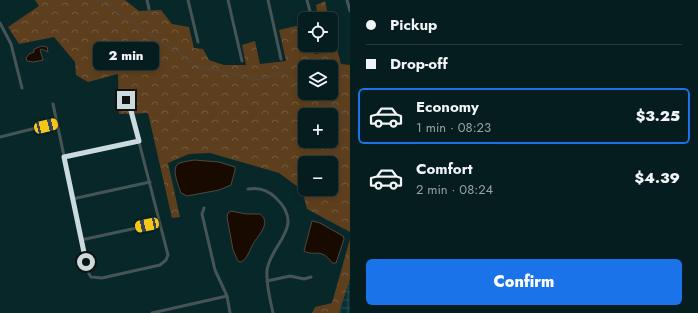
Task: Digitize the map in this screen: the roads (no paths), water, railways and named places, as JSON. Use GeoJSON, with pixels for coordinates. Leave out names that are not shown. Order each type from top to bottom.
{"type":"FeatureCollection","features":[{"type":"Feature","properties":{"kind":"street"},"geometry":{"type":"LineString","coordinates":[[147,0],[149,9]]}},
{"type":"Feature","properties":{"kind":"street"},"geometry":{"type":"LineString","coordinates":[[188,0],[198,42]]}},
{"type":"Feature","properties":{"kind":"street"},"geometry":{"type":"LineString","coordinates":[[228,0],[242,61]]}},
{"type":"Feature","properties":{"kind":"street"},"geometry":{"type":"LineString","coordinates":[[268,0],[282,59]]}},
{"type":"Feature","properties":{"kind":"street"},"geometry":{"type":"LineString","coordinates":[[307,0],[310,12]]}},
{"type":"Feature","properties":{"kind":"street"},"geometry":{"type":"LineString","coordinates":[[347,0],[350,11]]}},
{"type":"Feature","properties":{"kind":"street"},"geometry":{"type":"LineString","coordinates":[[0,24],[11,44],[22,88]]}},
{"type":"Feature","properties":{"kind":"street"},"geometry":{"type":"LineString","coordinates":[[53,104],[89,274],[91,277],[102,278],[160,265],[164,262],[168,255],[130,107],[126,100]]}},
{"type":"Feature","properties":{"kind":"street"},"geometry":{"type":"LineString","coordinates":[[0,137],[56,123]]}},
{"type":"Feature","properties":{"kind":"street"},"geometry":{"type":"LineString","coordinates":[[64,157],[139,141]]}},
{"type":"Feature","properties":{"kind":"street"},"geometry":{"type":"LineString","coordinates":[[72,199],[150,182]]}},
{"type":"Feature","properties":{"kind":"street"},"geometry":{"type":"LineString","coordinates":[[248,189],[262,189],[275,196],[282,204],[287,215],[286,231],[271,258],[267,271],[267,281],[273,313]]}},
{"type":"Feature","properties":{"kind":"street"},"geometry":{"type":"LineString","coordinates":[[204,208],[202,214],[215,270],[227,296],[230,313]]}},
{"type":"Feature","properties":{"kind":"street"},"geometry":{"type":"LineString","coordinates":[[81,240],[160,223]]}},
{"type":"Feature","properties":{"kind":"street"},"geometry":{"type":"LineString","coordinates":[[267,281],[290,276],[304,279],[311,277]]}},
{"type":"Feature","properties":{"kind":"street"},"geometry":{"type":"LineString","coordinates":[[152,313],[227,296]]}},
{"type":"Feature","properties":{"kind":"waterway"},"geometry":{"type":"LineString","coordinates":[[98,0],[198,66],[259,80],[280,72],[298,84]]}},
{"type":"Feature","properties":{"kind":"waterway"},"geometry":{"type":"LineString","coordinates":[[324,100],[350,116]]}}]}
